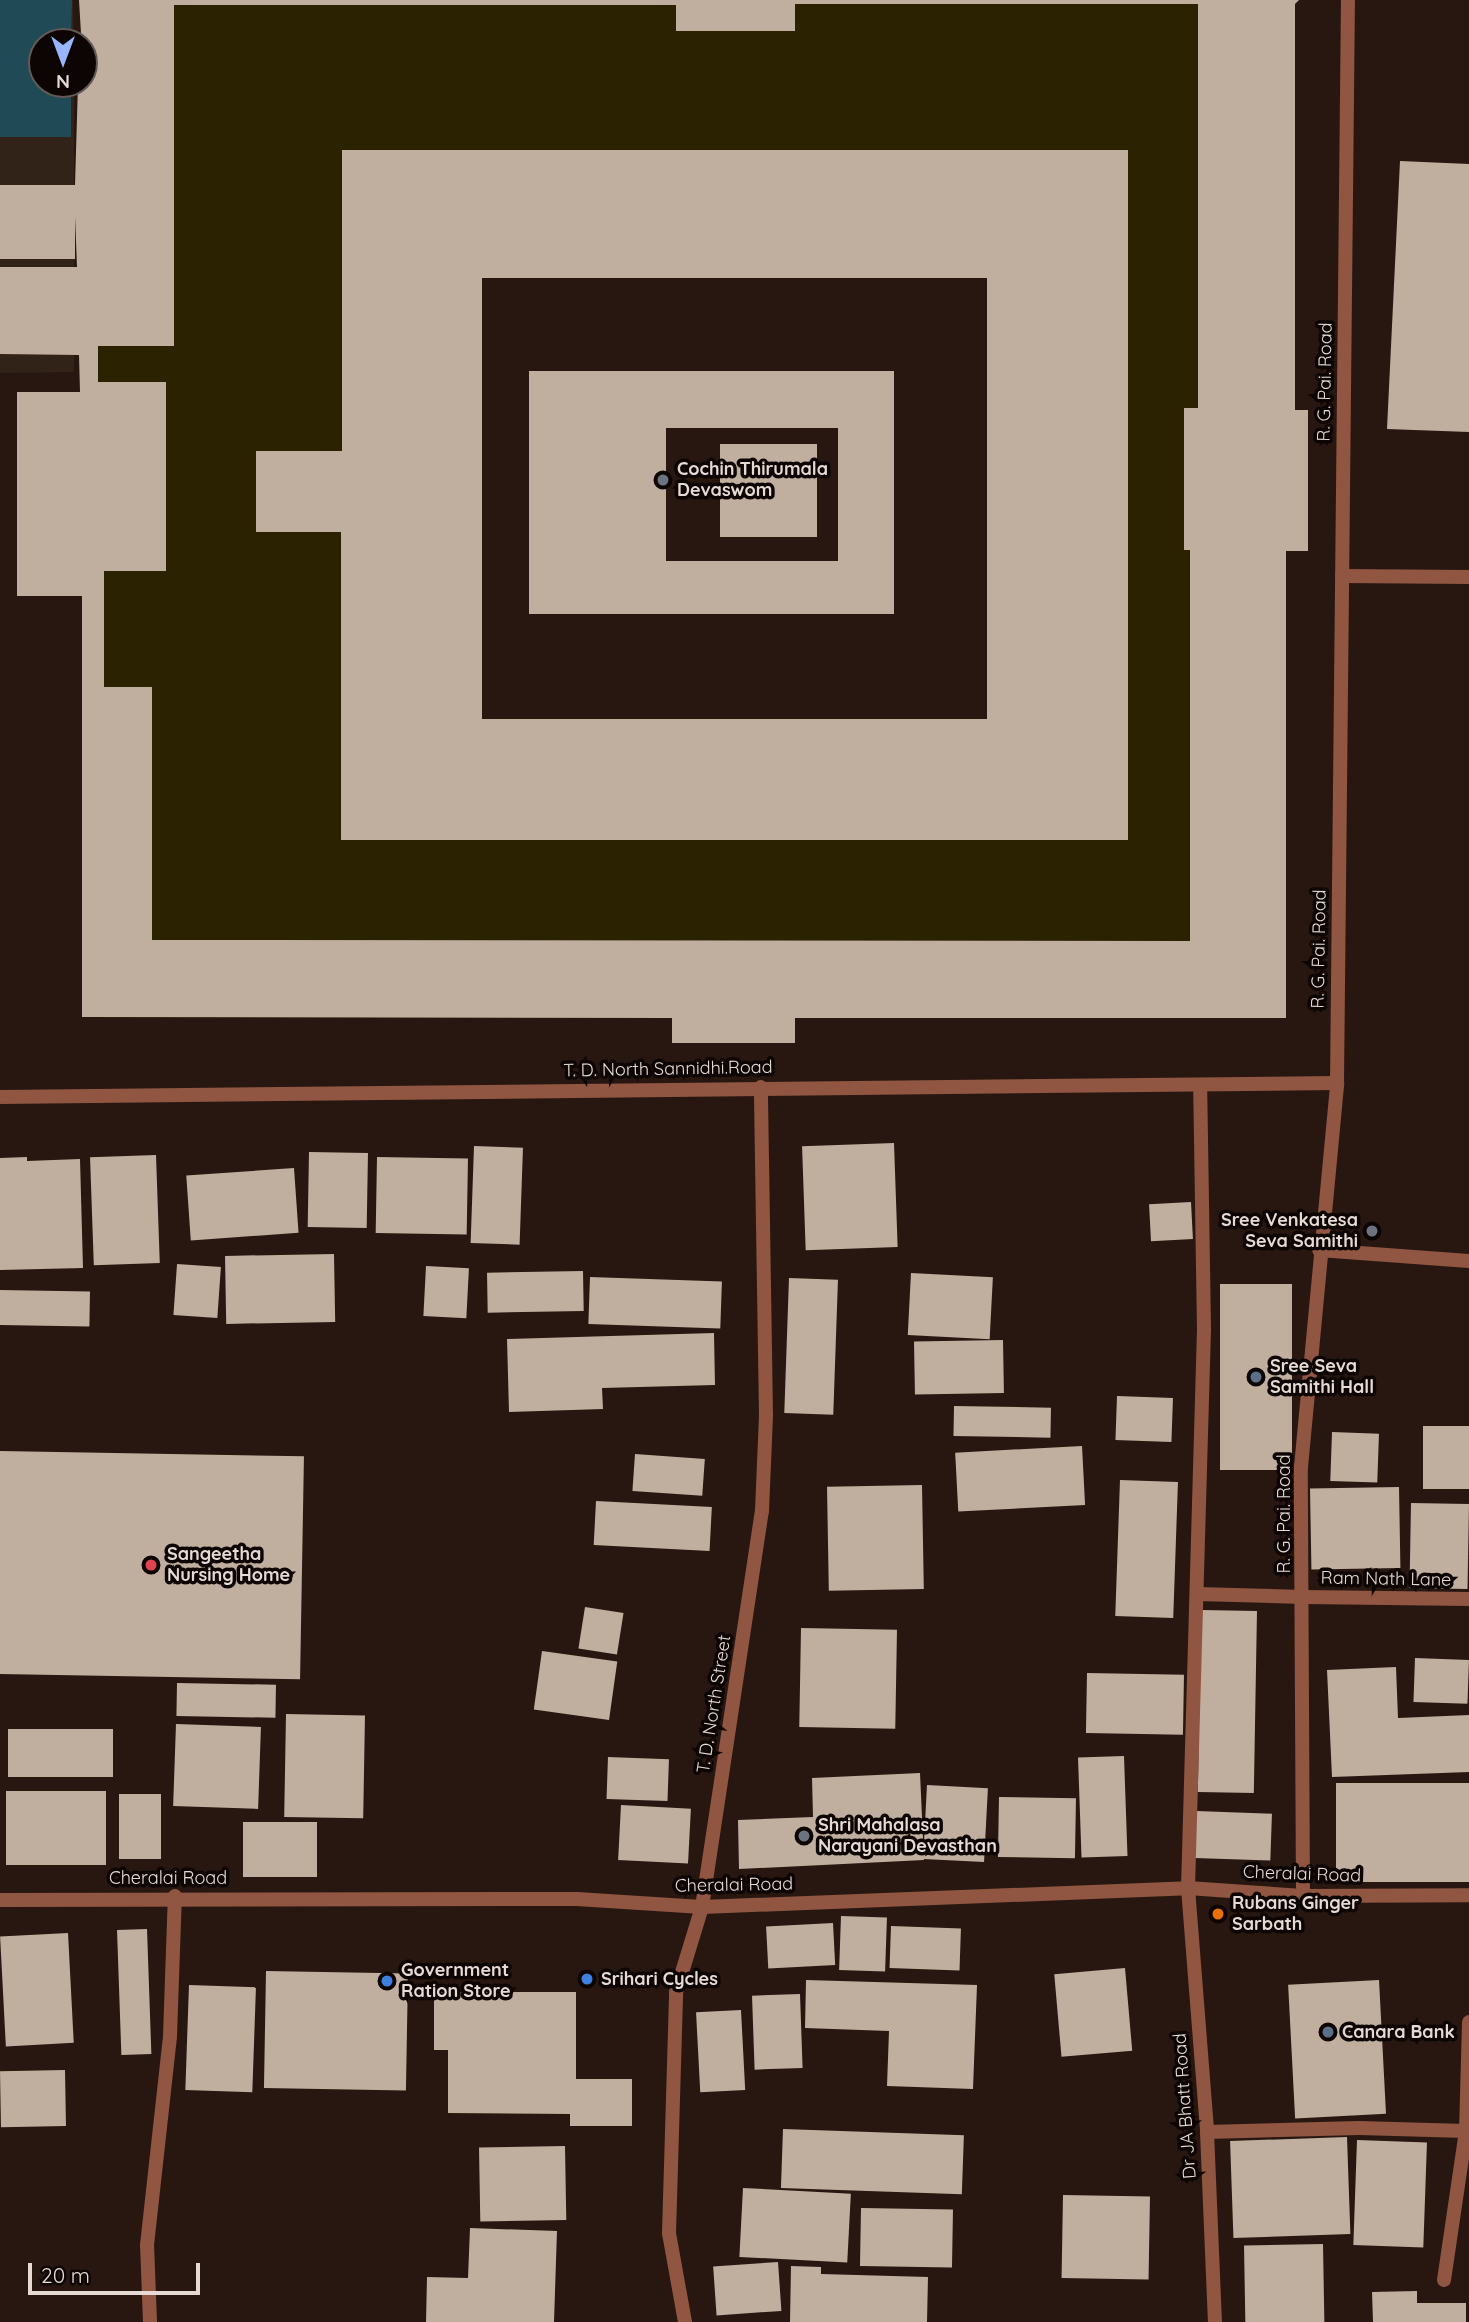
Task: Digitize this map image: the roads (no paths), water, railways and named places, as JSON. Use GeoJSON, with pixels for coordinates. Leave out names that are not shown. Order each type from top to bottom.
{"type":"FeatureCollection","features":[{"type":"Feature","properties":{"kind":"street","name":"R. G. Pai. Road"},"geometry":{"type":"LineString","coordinates":[[1303,1896],[1301,1467],[1319,1250],[1337,1083],[1348,0]]}},
{"type":"Feature","properties":{"kind":"street"},"geometry":{"type":"LineString","coordinates":[[1342,576],[1469,578]]}},
{"type":"Feature","properties":{"kind":"street","name":"T. D. North Sannidhi.Road"},"geometry":{"type":"LineString","coordinates":[[0,1097],[1337,1083]]}},
{"type":"Feature","properties":{"kind":"street","name":"Dr JA Bhatt Road"},"geometry":{"type":"LineString","coordinates":[[1200,1086],[1204,1329],[1188,1888],[1207,2132],[1215,2322]]}},
{"type":"Feature","properties":{"kind":"street","name":"T. D. North Street"},"geometry":{"type":"LineString","coordinates":[[685,2322],[669,2233],[676,1993],[702,1907],[762,1511],[766,1415],[761,1087]]}},
{"type":"Feature","properties":{"kind":"street"},"geometry":{"type":"LineString","coordinates":[[1319,1250],[1469,1261]]}},
{"type":"Feature","properties":{"kind":"street","name":"Ram Nath Lane"},"geometry":{"type":"LineString","coordinates":[[1197,1594],[1469,1600]]}},
{"type":"Feature","properties":{"kind":"street","name":"Cheralai Road"},"geometry":{"type":"LineString","coordinates":[[0,1900],[175,1896],[577,1899],[702,1907],[1188,1888],[1303,1896],[1469,1895]]}},
{"type":"Feature","properties":{"kind":"street"},"geometry":{"type":"LineString","coordinates":[[150,2322],[147,2245],[170,2036],[175,1896]]}},
{"type":"Feature","properties":{"kind":"street"},"geometry":{"type":"LineString","coordinates":[[1444,2280],[1465,2131],[1469,2022]]}},
{"type":"Feature","properties":{"kind":"street"},"geometry":{"type":"LineString","coordinates":[[1207,2132],[1359,2127],[1465,2131]]}},
{"type":"Feature","properties":{"kind":"water"},"geometry":{"type":"Polygon","coordinates":[[[0,0],[72,0],[71,28],[28,28],[28,98],[71,98],[71,137],[0,137],[0,0]]]}},
{"type":"Feature","properties":{"kind":"place","name":"Cochin Thirumala Devaswom"},"geometry":{"type":"Point","coordinates":[663,480]}},
{"type":"Feature","properties":{"kind":"place","name":"Sree Venkatesa Seva Samithi"},"geometry":{"type":"Point","coordinates":[1372,1231]}},
{"type":"Feature","properties":{"kind":"place","name":"Sree Seva Samithi Hall"},"geometry":{"type":"Point","coordinates":[1256,1377]}},
{"type":"Feature","properties":{"kind":"place","name":"Sangeetha Nursing Home"},"geometry":{"type":"Point","coordinates":[151,1565]}},
{"type":"Feature","properties":{"kind":"place","name":"Shri Mahalasa Narayani Devasthan"},"geometry":{"type":"Point","coordinates":[804,1836]}},
{"type":"Feature","properties":{"kind":"place","name":"Rubans Ginger Sarbath"},"geometry":{"type":"Point","coordinates":[1218,1914]}},
{"type":"Feature","properties":{"kind":"place","name":"Srihari Cycles"},"geometry":{"type":"Point","coordinates":[587,1979]}},
{"type":"Feature","properties":{"kind":"place","name":"Government Ration Store"},"geometry":{"type":"Point","coordinates":[387,1981]}},
{"type":"Feature","properties":{"kind":"place","name":"Canara Bank"},"geometry":{"type":"Point","coordinates":[1328,2032]}}]}
